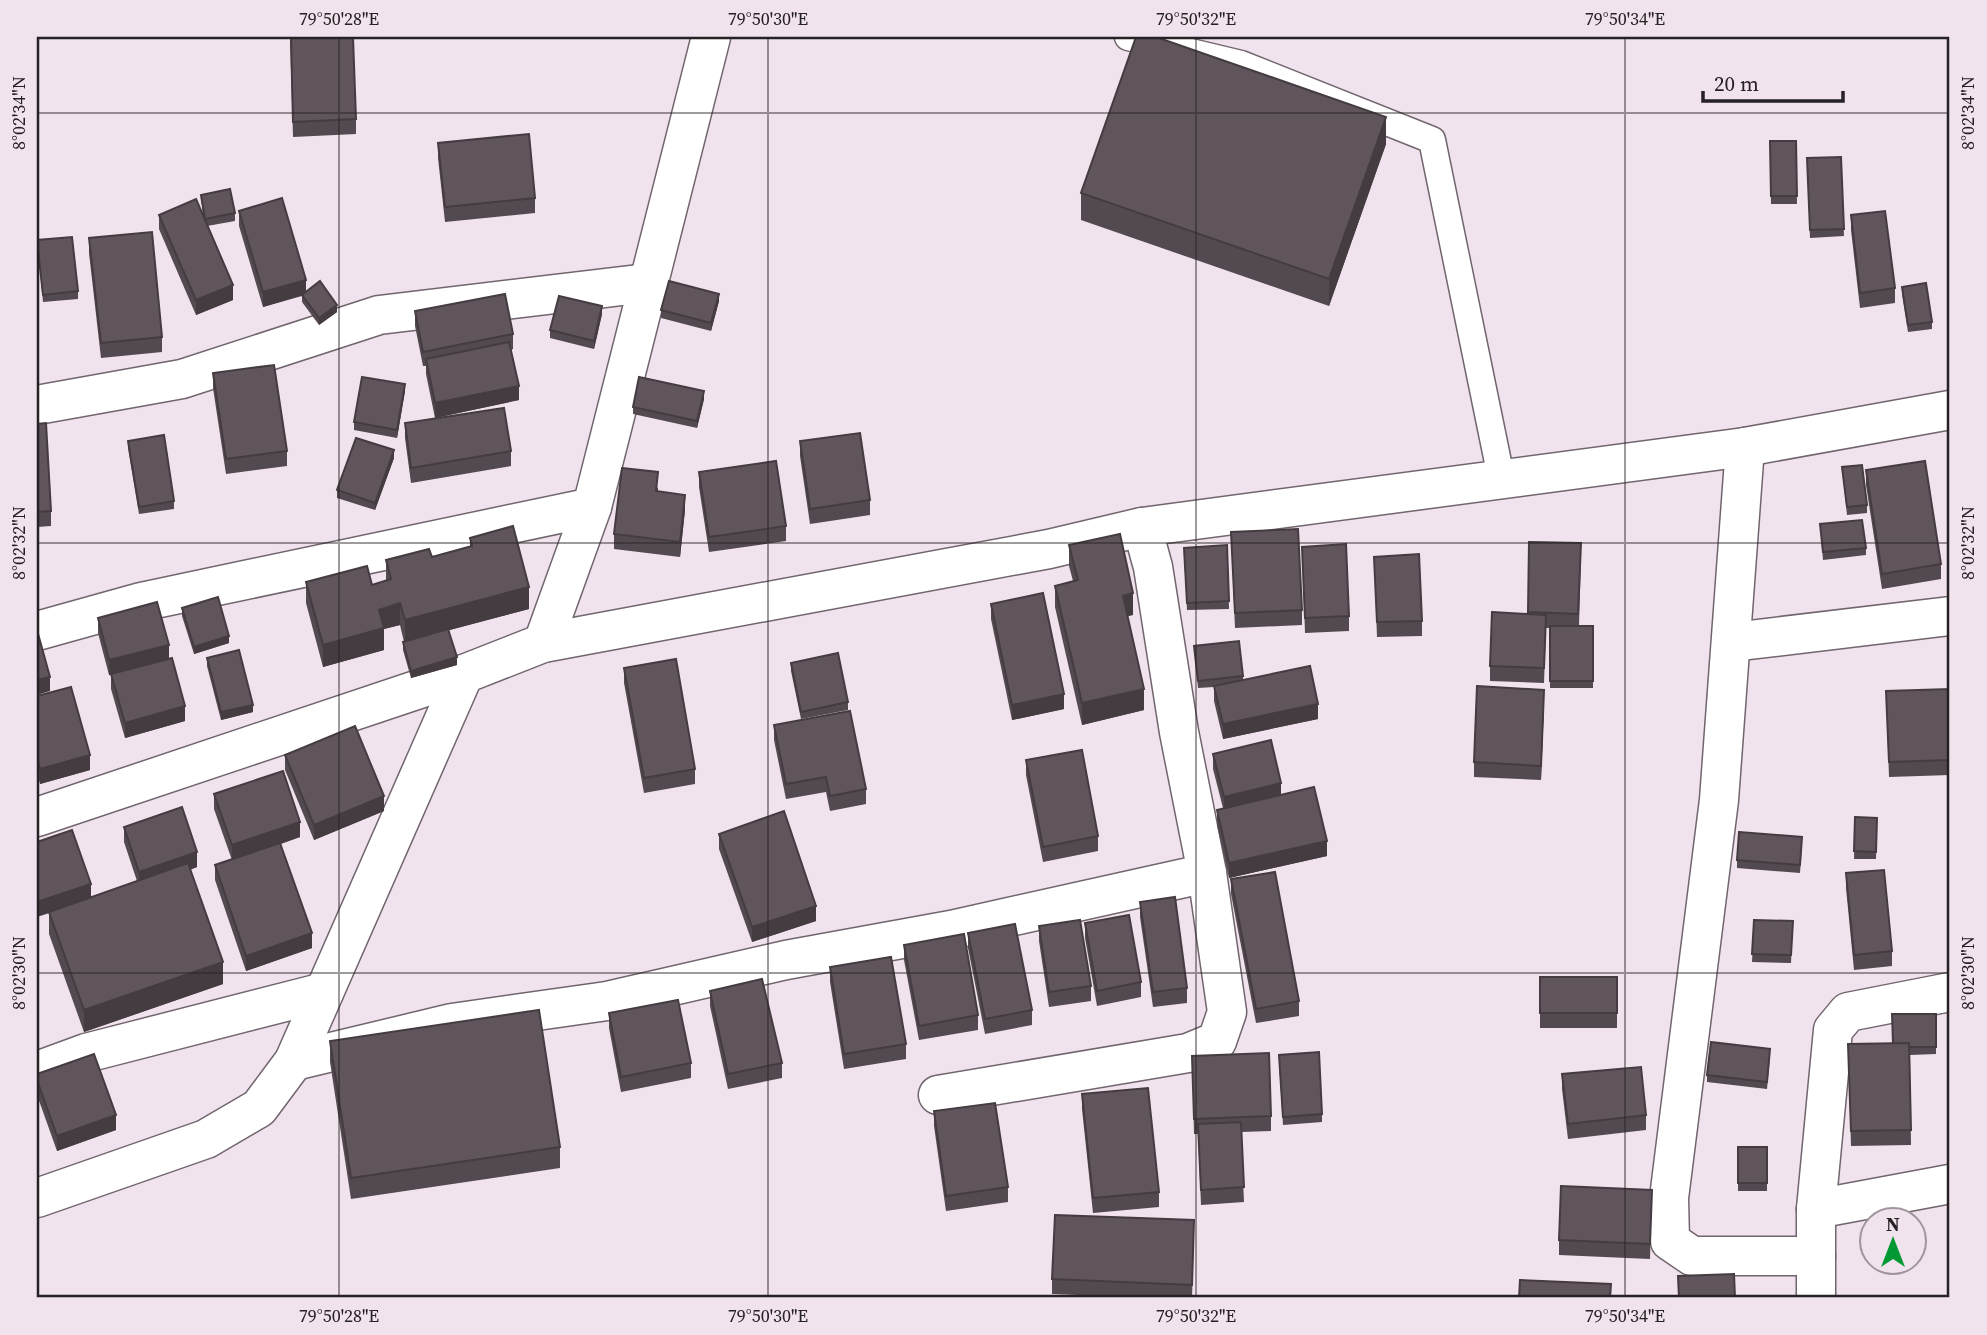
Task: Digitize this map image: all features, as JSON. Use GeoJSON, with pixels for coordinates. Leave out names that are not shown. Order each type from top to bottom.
{"type":"FeatureCollection","features":[{"type":"Feature","properties":{"kind":"street"},"geometry":{"type":"LineString","coordinates":[[542,643],[592,507],[711,37]]}},
{"type":"Feature","properties":{"kind":"street"},"geometry":{"type":"LineString","coordinates":[[37,405],[182,379],[379,315],[648,283]]}},
{"type":"Feature","properties":{"kind":"street"},"geometry":{"type":"LineString","coordinates":[[37,817],[464,674],[542,643],[1049,549],[1142,527],[1500,477],[1745,447],[1950,411]]}},
{"type":"Feature","properties":{"kind":"street"},"geometry":{"type":"LineString","coordinates":[[1745,447],[1719,800],[1669,1198],[1670,1241],[1692,1256],[1816,1256]]}},
{"type":"Feature","properties":{"kind":"street"},"geometry":{"type":"LineString","coordinates":[[37,631],[141,603],[592,507]]}},
{"type":"Feature","properties":{"kind":"street"},"geometry":{"type":"LineString","coordinates":[[938,1095],[1188,1053],[1217,1041],[1227,1012],[1207,873],[1179,733],[1153,567],[1142,527]]}},
{"type":"Feature","properties":{"kind":"street"},"geometry":{"type":"LineString","coordinates":[[1732,642],[1950,616]]}},
{"type":"Feature","properties":{"kind":"street"},"geometry":{"type":"LineString","coordinates":[[37,1198],[205,1139],[259,1108],[294,1060],[464,674]]}},
{"type":"Feature","properties":{"kind":"street"},"geometry":{"type":"LineString","coordinates":[[294,1060],[452,1023],[607,1001],[786,960],[951,930],[1207,873]]}},
{"type":"Feature","properties":{"kind":"street"},"geometry":{"type":"LineString","coordinates":[[37,1071],[86,1053],[324,992]]}},
{"type":"Feature","properties":{"kind":"street"},"geometry":{"type":"LineString","coordinates":[[1816,1298],[1816,1209],[1833,1030],[1848,1012],[1950,992]]}},
{"type":"Feature","properties":{"kind":"street"},"geometry":{"type":"LineString","coordinates":[[1816,1209],[1950,1184]]}},
{"type":"Feature","properties":{"kind":"lane"},"geometry":{"type":"LineString","coordinates":[[1128,37],[1241,64],[1432,140],[1500,477]]}},
{"type":"Feature","properties":{"kind":"building"},"geometry":{"type":"Polygon","coordinates":[[[291,37],[353,37],[356,119],[293,122],[291,37]]]}},
{"type":"Feature","properties":{"kind":"building"},"geometry":{"type":"Polygon","coordinates":[[[1136,37],[1156,37],[1386,117],[1329,279],[1081,193],[1136,37]]]}},
{"type":"Feature","properties":{"kind":"building"},"geometry":{"type":"Polygon","coordinates":[[[529,134],[535,198],[445,207],[438,143],[529,134]]]}},
{"type":"Feature","properties":{"kind":"building"},"geometry":{"type":"Polygon","coordinates":[[[1770,141],[1796,141],[1797,196],[1771,196],[1770,141]]]}},
{"type":"Feature","properties":{"kind":"building"},"geometry":{"type":"Polygon","coordinates":[[[1841,157],[1844,229],[1810,230],[1807,158],[1841,157]]]}},
{"type":"Feature","properties":{"kind":"building"},"geometry":{"type":"Polygon","coordinates":[[[230,189],[235,213],[205,219],[201,195],[230,189]]]}},
{"type":"Feature","properties":{"kind":"building"},"geometry":{"type":"Polygon","coordinates":[[[282,198],[306,280],[263,292],[239,211],[282,198]]]}},
{"type":"Feature","properties":{"kind":"building"},"geometry":{"type":"Polygon","coordinates":[[[196,199],[233,285],[196,300],[159,215],[196,199]]]}},
{"type":"Feature","properties":{"kind":"building"},"geometry":{"type":"Polygon","coordinates":[[[1885,211],[1895,288],[1860,293],[1851,215],[1885,211]]]}},
{"type":"Feature","properties":{"kind":"building"},"geometry":{"type":"Polygon","coordinates":[[[152,232],[162,337],[101,343],[89,238],[152,232]]]}},
{"type":"Feature","properties":{"kind":"building"},"geometry":{"type":"Polygon","coordinates":[[[72,237],[78,291],[43,295],[37,240],[72,237]]]}},
{"type":"Feature","properties":{"kind":"building"},"geometry":{"type":"Polygon","coordinates":[[[320,281],[337,305],[319,318],[302,295],[320,281]]]}},
{"type":"Feature","properties":{"kind":"building"},"geometry":{"type":"Polygon","coordinates":[[[669,281],[719,294],[711,323],[661,310],[669,281]]]}},
{"type":"Feature","properties":{"kind":"building"},"geometry":{"type":"Polygon","coordinates":[[[1926,283],[1932,322],[1908,325],[1902,287],[1926,283]]]}},
{"type":"Feature","properties":{"kind":"building"},"geometry":{"type":"Polygon","coordinates":[[[505,294],[513,334],[423,352],[415,311],[505,294]]]}},
{"type":"Feature","properties":{"kind":"building"},"geometry":{"type":"Polygon","coordinates":[[[559,296],[602,306],[594,341],[550,330],[559,296]]]}},
{"type":"Feature","properties":{"kind":"building"},"geometry":{"type":"Polygon","coordinates":[[[509,342],[519,386],[435,403],[426,359],[509,342]]]}},
{"type":"Feature","properties":{"kind":"building"},"geometry":{"type":"Polygon","coordinates":[[[274,365],[287,451],[226,459],[213,373],[274,365]]]}},
{"type":"Feature","properties":{"kind":"building"},"geometry":{"type":"Polygon","coordinates":[[[362,377],[405,384],[397,430],[354,422],[362,377]]]}},
{"type":"Feature","properties":{"kind":"building"},"geometry":{"type":"Polygon","coordinates":[[[639,377],[704,391],[697,421],[633,407],[639,377]]]}},
{"type":"Feature","properties":{"kind":"building"},"geometry":{"type":"Polygon","coordinates":[[[504,408],[511,451],[411,468],[405,423],[504,408]]]}},
{"type":"Feature","properties":{"kind":"building"},"geometry":{"type":"Polygon","coordinates":[[[46,423],[51,511],[37,512],[37,424],[46,423]]]}},
{"type":"Feature","properties":{"kind":"building"},"geometry":{"type":"Polygon","coordinates":[[[860,433],[870,500],[810,509],[800,441],[860,433]]]}},
{"type":"Feature","properties":{"kind":"building"},"geometry":{"type":"Polygon","coordinates":[[[164,435],[174,501],[139,507],[128,441],[164,435]]]}},
{"type":"Feature","properties":{"kind":"building"},"geometry":{"type":"Polygon","coordinates":[[[356,438],[394,450],[375,503],[337,490],[356,438]]]}},
{"type":"Feature","properties":{"kind":"building"},"geometry":{"type":"Polygon","coordinates":[[[776,461],[786,526],[709,537],[699,472],[776,461]]]}},
{"type":"Feature","properties":{"kind":"building"},"geometry":{"type":"Polygon","coordinates":[[[1925,461],[1941,564],[1882,574],[1866,470],[1925,461]]]}},
{"type":"Feature","properties":{"kind":"building"},"geometry":{"type":"Polygon","coordinates":[[[1862,465],[1867,505],[1847,507],[1842,467],[1862,465]]]}},
{"type":"Feature","properties":{"kind":"building"},"geometry":{"type":"Polygon","coordinates":[[[622,468],[658,472],[656,491],[685,495],[680,542],[614,534],[622,468]]]}},
{"type":"Feature","properties":{"kind":"building"},"geometry":{"type":"Polygon","coordinates":[[[1862,520],[1866,548],[1823,552],[1820,524],[1862,520]]]}},
{"type":"Feature","properties":{"kind":"building"},"geometry":{"type":"Polygon","coordinates":[[[513,526],[529,587],[405,620],[400,603],[379,610],[384,628],[323,645],[306,582],[367,566],[372,585],[391,579],[386,560],[429,549],[432,557],[472,546],[470,538],[513,526]]]}},
{"type":"Feature","properties":{"kind":"building"},"geometry":{"type":"Polygon","coordinates":[[[1298,529],[1302,610],[1235,613],[1231,532],[1298,529]]]}},
{"type":"Feature","properties":{"kind":"building"},"geometry":{"type":"Polygon","coordinates":[[[1120,534],[1133,593],[1123,596],[1144,689],[1082,703],[1055,586],[1078,580],[1069,545],[1120,534]]]}},
{"type":"Feature","properties":{"kind":"building"},"geometry":{"type":"Polygon","coordinates":[[[1529,542],[1581,543],[1578,614],[1528,612],[1529,542]]]}},
{"type":"Feature","properties":{"kind":"building"},"geometry":{"type":"Polygon","coordinates":[[[1346,544],[1349,616],[1305,618],[1302,547],[1346,544]]]}},
{"type":"Feature","properties":{"kind":"building"},"geometry":{"type":"Polygon","coordinates":[[[1227,545],[1229,601],[1187,603],[1184,548],[1227,545]]]}},
{"type":"Feature","properties":{"kind":"building"},"geometry":{"type":"Polygon","coordinates":[[[1419,554],[1422,621],[1377,622],[1374,557],[1419,554]]]}},
{"type":"Feature","properties":{"kind":"building"},"geometry":{"type":"Polygon","coordinates":[[[1043,593],[1064,694],[1012,705],[991,604],[1043,593]]]}},
{"type":"Feature","properties":{"kind":"building"},"geometry":{"type":"Polygon","coordinates":[[[218,597],[229,636],[194,647],[182,608],[218,597]]]}},
{"type":"Feature","properties":{"kind":"building"},"geometry":{"type":"Polygon","coordinates":[[[157,602],[169,645],[109,660],[98,618],[157,602]]]}},
{"type":"Feature","properties":{"kind":"building"},"geometry":{"type":"Polygon","coordinates":[[[1492,612],[1546,615],[1544,668],[1490,666],[1492,612]]]}},
{"type":"Feature","properties":{"kind":"building"},"geometry":{"type":"Polygon","coordinates":[[[1550,626],[1593,626],[1593,681],[1550,681],[1550,626]]]}},
{"type":"Feature","properties":{"kind":"building"},"geometry":{"type":"Polygon","coordinates":[[[448,629],[457,657],[411,671],[403,642],[448,629]]]}},
{"type":"Feature","properties":{"kind":"building"},"geometry":{"type":"Polygon","coordinates":[[[37,630],[50,677],[37,680],[37,630]]]}},
{"type":"Feature","properties":{"kind":"building"},"geometry":{"type":"Polygon","coordinates":[[[1239,641],[1243,676],[1198,681],[1194,646],[1239,641]]]}},
{"type":"Feature","properties":{"kind":"building"},"geometry":{"type":"Polygon","coordinates":[[[239,650],[253,705],[221,712],[207,658],[239,650]]]}},
{"type":"Feature","properties":{"kind":"building"},"geometry":{"type":"Polygon","coordinates":[[[838,653],[848,702],[801,712],[791,663],[838,653]]]}},
{"type":"Feature","properties":{"kind":"building"},"geometry":{"type":"Polygon","coordinates":[[[172,658],[185,706],[125,723],[111,674],[172,658]]]}},
{"type":"Feature","properties":{"kind":"building"},"geometry":{"type":"Polygon","coordinates":[[[676,659],[695,769],[644,778],[624,668],[676,659]]]}},
{"type":"Feature","properties":{"kind":"building"},"geometry":{"type":"Polygon","coordinates":[[[1310,666],[1318,704],[1223,724],[1214,686],[1310,666]]]}},
{"type":"Feature","properties":{"kind":"building"},"geometry":{"type":"Polygon","coordinates":[[[1477,686],[1544,690],[1541,766],[1474,762],[1477,686]]]}},
{"type":"Feature","properties":{"kind":"building"},"geometry":{"type":"Polygon","coordinates":[[[71,687],[90,755],[40,769],[37,758],[37,696],[71,687]]]}},
{"type":"Feature","properties":{"kind":"building"},"geometry":{"type":"Polygon","coordinates":[[[1950,689],[1950,760],[1889,762],[1886,691],[1950,689]]]}},
{"type":"Feature","properties":{"kind":"building"},"geometry":{"type":"Polygon","coordinates":[[[850,711],[866,789],[830,796],[826,777],[786,784],[774,725],[850,711]]]}},
{"type":"Feature","properties":{"kind":"building"},"geometry":{"type":"Polygon","coordinates":[[[355,726],[384,796],[314,825],[285,755],[355,726]]]}},
{"type":"Feature","properties":{"kind":"building"},"geometry":{"type":"Polygon","coordinates":[[[1271,740],[1281,783],[1224,797],[1213,754],[1271,740]]]}},
{"type":"Feature","properties":{"kind":"building"},"geometry":{"type":"Polygon","coordinates":[[[1082,750],[1098,836],[1043,847],[1026,760],[1082,750]]]}},
{"type":"Feature","properties":{"kind":"building"},"geometry":{"type":"Polygon","coordinates":[[[283,771],[300,822],[232,845],[214,794],[283,771]]]}},
{"type":"Feature","properties":{"kind":"building"},"geometry":{"type":"Polygon","coordinates":[[[1314,787],[1327,841],[1229,863],[1217,810],[1314,787]]]}},
{"type":"Feature","properties":{"kind":"building"},"geometry":{"type":"Polygon","coordinates":[[[182,807],[197,852],[139,872],[124,827],[182,807]]]}},
{"type":"Feature","properties":{"kind":"building"},"geometry":{"type":"Polygon","coordinates":[[[784,811],[816,906],[752,927],[719,834],[784,811]]]}},
{"type":"Feature","properties":{"kind":"building"},"geometry":{"type":"Polygon","coordinates":[[[1855,817],[1877,818],[1876,852],[1854,851],[1855,817]]]}},
{"type":"Feature","properties":{"kind":"building"},"geometry":{"type":"Polygon","coordinates":[[[72,830],[91,884],[37,902],[37,842],[72,830]]]}},
{"type":"Feature","properties":{"kind":"building"},"geometry":{"type":"Polygon","coordinates":[[[1739,832],[1802,837],[1800,865],[1737,860],[1739,832]]]}},
{"type":"Feature","properties":{"kind":"building"},"geometry":{"type":"Polygon","coordinates":[[[280,843],[312,933],[246,956],[215,865],[280,843]]]}},
{"type":"Feature","properties":{"kind":"building"},"geometry":{"type":"Polygon","coordinates":[[[188,863],[223,962],[84,1010],[49,912],[188,863]]]}},
{"type":"Feature","properties":{"kind":"building"},"geometry":{"type":"Polygon","coordinates":[[[1884,870],[1892,951],[1854,955],[1846,873],[1884,870]]]}},
{"type":"Feature","properties":{"kind":"building"},"geometry":{"type":"Polygon","coordinates":[[[1275,872],[1299,1001],[1256,1009],[1231,879],[1275,872]]]}},
{"type":"Feature","properties":{"kind":"building"},"geometry":{"type":"Polygon","coordinates":[[[1175,897],[1187,988],[1153,992],[1140,902],[1175,897]]]}},
{"type":"Feature","properties":{"kind":"building"},"geometry":{"type":"Polygon","coordinates":[[[1129,915],[1141,982],[1097,991],[1085,923],[1129,915]]]}},
{"type":"Feature","properties":{"kind":"building"},"geometry":{"type":"Polygon","coordinates":[[[1080,920],[1091,986],[1049,992],[1039,926],[1080,920]]]}},
{"type":"Feature","properties":{"kind":"building"},"geometry":{"type":"Polygon","coordinates":[[[1754,920],[1793,921],[1791,955],[1752,954],[1754,920]]]}},
{"type":"Feature","properties":{"kind":"building"},"geometry":{"type":"Polygon","coordinates":[[[1015,924],[1032,1010],[985,1019],[968,933],[1015,924]]]}},
{"type":"Feature","properties":{"kind":"building"},"geometry":{"type":"Polygon","coordinates":[[[964,934],[978,1015],[919,1026],[904,945],[964,934]]]}},
{"type":"Feature","properties":{"kind":"building"},"geometry":{"type":"Polygon","coordinates":[[[891,957],[906,1044],[844,1054],[830,967],[891,957]]]}},
{"type":"Feature","properties":{"kind":"building"},"geometry":{"type":"Polygon","coordinates":[[[1540,977],[1617,977],[1617,1013],[1540,1013],[1540,977]]]}},
{"type":"Feature","properties":{"kind":"building"},"geometry":{"type":"Polygon","coordinates":[[[762,979],[782,1063],[728,1074],[710,991],[762,979]]]}},
{"type":"Feature","properties":{"kind":"building"},"geometry":{"type":"Polygon","coordinates":[[[678,1000],[691,1063],[621,1077],[609,1013],[678,1000]]]}},
{"type":"Feature","properties":{"kind":"building"},"geometry":{"type":"Polygon","coordinates":[[[539,1010],[560,1147],[351,1178],[330,1041],[539,1010]]]}},
{"type":"Feature","properties":{"kind":"building"},"geometry":{"type":"Polygon","coordinates":[[[1892,1014],[1936,1014],[1936,1047],[1909,1047],[1909,1043],[1893,1044],[1892,1014]]]}},
{"type":"Feature","properties":{"kind":"building"},"geometry":{"type":"Polygon","coordinates":[[[1711,1042],[1770,1049],[1767,1082],[1707,1075],[1711,1042]]]}},
{"type":"Feature","properties":{"kind":"building"},"geometry":{"type":"Polygon","coordinates":[[[1909,1043],[1911,1130],[1851,1131],[1848,1044],[1909,1043]]]}},
{"type":"Feature","properties":{"kind":"building"},"geometry":{"type":"Polygon","coordinates":[[[1319,1052],[1322,1114],[1283,1117],[1279,1055],[1319,1052]]]}},
{"type":"Feature","properties":{"kind":"building"},"geometry":{"type":"Polygon","coordinates":[[[1269,1053],[1271,1116],[1194,1119],[1192,1056],[1269,1053]]]}},
{"type":"Feature","properties":{"kind":"building"},"geometry":{"type":"Polygon","coordinates":[[[94,1054],[116,1115],[57,1136],[37,1074],[94,1054]]]}},
{"type":"Feature","properties":{"kind":"building"},"geometry":{"type":"Polygon","coordinates":[[[1641,1067],[1646,1115],[1568,1124],[1562,1074],[1641,1067]]]}},
{"type":"Feature","properties":{"kind":"building"},"geometry":{"type":"Polygon","coordinates":[[[1148,1088],[1159,1192],[1093,1198],[1082,1094],[1148,1088]]]}},
{"type":"Feature","properties":{"kind":"building"},"geometry":{"type":"Polygon","coordinates":[[[995,1103],[1008,1187],[946,1196],[934,1111],[995,1103]]]}},
{"type":"Feature","properties":{"kind":"building"},"geometry":{"type":"Polygon","coordinates":[[[1241,1122],[1244,1187],[1201,1190],[1198,1124],[1241,1122]]]}},
{"type":"Feature","properties":{"kind":"building"},"geometry":{"type":"Polygon","coordinates":[[[1738,1147],[1767,1147],[1767,1183],[1738,1183],[1738,1147]]]}},
{"type":"Feature","properties":{"kind":"building"},"geometry":{"type":"Polygon","coordinates":[[[1561,1186],[1652,1190],[1650,1244],[1559,1240],[1561,1186]]]}},
{"type":"Feature","properties":{"kind":"building"},"geometry":{"type":"Polygon","coordinates":[[[1055,1215],[1194,1220],[1192,1285],[1052,1279],[1055,1215]]]}},
{"type":"Feature","properties":{"kind":"building"},"geometry":{"type":"Polygon","coordinates":[[[1734,1274],[1735,1298],[1679,1298],[1678,1276],[1734,1274]]]}},
{"type":"Feature","properties":{"kind":"building"},"geometry":{"type":"Polygon","coordinates":[[[1520,1280],[1611,1284],[1610,1298],[1519,1298],[1520,1280]]]}}]}
